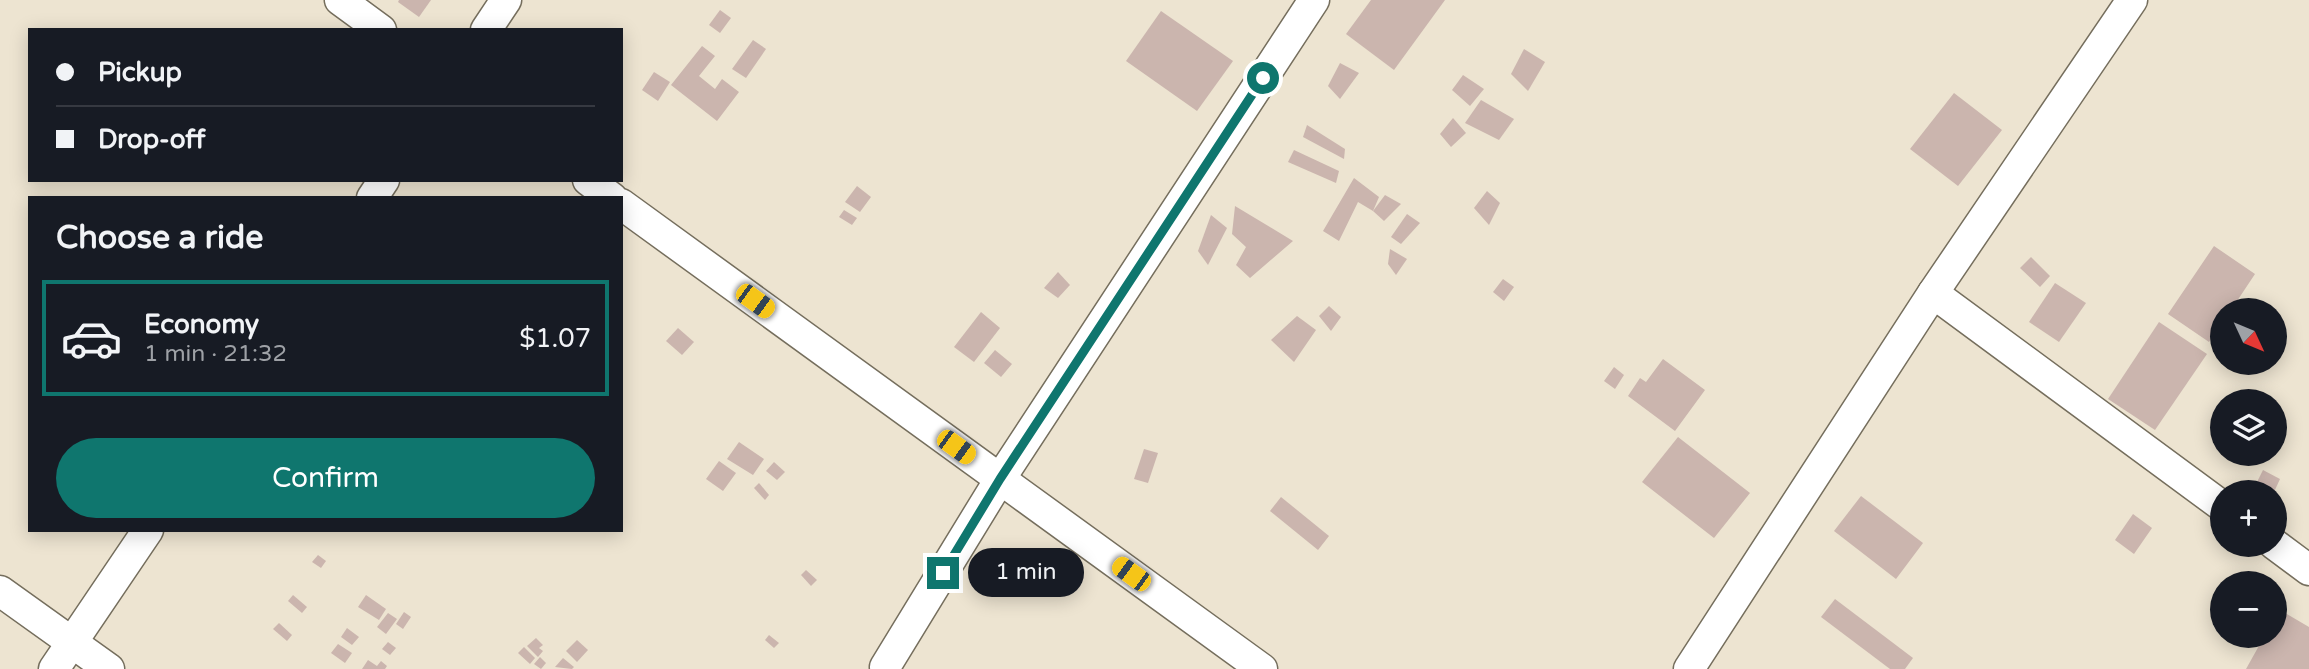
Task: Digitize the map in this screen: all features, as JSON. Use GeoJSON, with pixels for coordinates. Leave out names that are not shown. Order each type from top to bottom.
{"type":"FeatureCollection","features":[{"type":"Feature","properties":{"kind":"street"},"geometry":{"type":"LineString","coordinates":[[340,0],[378,28]]}},
{"type":"Feature","properties":{"kind":"street"},"geometry":{"type":"LineString","coordinates":[[487,28],[506,0]]}},
{"type":"Feature","properties":{"kind":"street"},"geometry":{"type":"LineString","coordinates":[[885,667],[1000,479],[1314,0]]}},
{"type":"Feature","properties":{"kind":"street"},"geometry":{"type":"LineString","coordinates":[[1689,669],[1933,293],[2132,0]]}},
{"type":"Feature","properties":{"kind":"street"},"geometry":{"type":"LineString","coordinates":[[591,182],[609,196]]}},
{"type":"Feature","properties":{"kind":"street"},"geometry":{"type":"LineString","coordinates":[[623,205],[1262,669]]}},
{"type":"Feature","properties":{"kind":"street"},"geometry":{"type":"LineString","coordinates":[[1933,293],[2210,497]]}},
{"type":"Feature","properties":{"kind":"street"},"geometry":{"type":"LineString","coordinates":[[54,669],[147,532]]}},
{"type":"Feature","properties":{"kind":"street"},"geometry":{"type":"LineString","coordinates":[[2287,554],[2309,570]]}},
{"type":"Feature","properties":{"kind":"street"},"geometry":{"type":"LineString","coordinates":[[0,591],[109,669]]}},
{"type":"Feature","properties":{"kind":"building"},"geometry":{"type":"Polygon","coordinates":[[[431,0],[419,17],[398,2],[431,0]]]}},
{"type":"Feature","properties":{"kind":"building"},"geometry":{"type":"Polygon","coordinates":[[[1371,0],[1445,0],[1394,70],[1346,34],[1371,0]]]}},
{"type":"Feature","properties":{"kind":"building"},"geometry":{"type":"Polygon","coordinates":[[[720,10],[731,18],[720,33],[709,25],[720,10]]]}},
{"type":"Feature","properties":{"kind":"building"},"geometry":{"type":"Polygon","coordinates":[[[1161,11],[1233,61],[1197,111],[1126,61],[1161,11]]]}},
{"type":"Feature","properties":{"kind":"building"},"geometry":{"type":"Polygon","coordinates":[[[753,40],[766,49],[746,78],[732,69],[753,40]]]}},
{"type":"Feature","properties":{"kind":"building"},"geometry":{"type":"Polygon","coordinates":[[[702,46],[715,56],[699,76],[715,89],[722,79],[739,92],[717,121],[671,85],[702,46]]]}},
{"type":"Feature","properties":{"kind":"building"},"geometry":{"type":"Polygon","coordinates":[[[1524,49],[1545,62],[1528,91],[1511,74],[1524,49]]]}},
{"type":"Feature","properties":{"kind":"building"},"geometry":{"type":"Polygon","coordinates":[[[1340,63],[1359,73],[1340,99],[1328,86],[1340,63]]]}},
{"type":"Feature","properties":{"kind":"building"},"geometry":{"type":"Polygon","coordinates":[[[654,72],[670,82],[658,101],[642,90],[654,72]]]}},
{"type":"Feature","properties":{"kind":"building"},"geometry":{"type":"Polygon","coordinates":[[[1463,75],[1484,89],[1470,106],[1452,90],[1463,75]]]}},
{"type":"Feature","properties":{"kind":"building"},"geometry":{"type":"Polygon","coordinates":[[[1954,93],[2002,130],[1958,186],[1910,149],[1954,93]]]}},
{"type":"Feature","properties":{"kind":"building"},"geometry":{"type":"Polygon","coordinates":[[[1481,100],[1514,119],[1499,140],[1465,123],[1481,100]]]}},
{"type":"Feature","properties":{"kind":"building"},"geometry":{"type":"Polygon","coordinates":[[[1453,118],[1466,133],[1451,147],[1440,134],[1453,118]]]}},
{"type":"Feature","properties":{"kind":"building"},"geometry":{"type":"Polygon","coordinates":[[[1307,125],[1345,149],[1344,159],[1303,137],[1307,125]]]}},
{"type":"Feature","properties":{"kind":"building"},"geometry":{"type":"Polygon","coordinates":[[[1294,150],[1339,171],[1336,183],[1288,162],[1294,150]]]}},
{"type":"Feature","properties":{"kind":"building"},"geometry":{"type":"Polygon","coordinates":[[[1354,178],[1379,197],[1373,211],[1358,202],[1339,241],[1323,231],[1354,178]]]}},
{"type":"Feature","properties":{"kind":"building"},"geometry":{"type":"Polygon","coordinates":[[[857,186],[871,197],[860,212],[845,202],[857,186]]]}},
{"type":"Feature","properties":{"kind":"building"},"geometry":{"type":"Polygon","coordinates":[[[1487,191],[1500,203],[1489,225],[1474,208],[1487,191]]]}},
{"type":"Feature","properties":{"kind":"building"},"geometry":{"type":"Polygon","coordinates":[[[1385,195],[1401,204],[1384,221],[1373,211],[1385,195]]]}},
{"type":"Feature","properties":{"kind":"building"},"geometry":{"type":"Polygon","coordinates":[[[1235,206],[1293,241],[1250,278],[1236,265],[1246,247],[1232,234],[1235,206]]]}},
{"type":"Feature","properties":{"kind":"building"},"geometry":{"type":"Polygon","coordinates":[[[844,210],[857,218],[852,225],[839,217],[844,210]]]}},
{"type":"Feature","properties":{"kind":"building"},"geometry":{"type":"Polygon","coordinates":[[[1407,214],[1420,223],[1401,244],[1391,237],[1407,214]]]}},
{"type":"Feature","properties":{"kind":"building"},"geometry":{"type":"Polygon","coordinates":[[[1211,215],[1227,228],[1208,265],[1198,251],[1211,215]]]}},
{"type":"Feature","properties":{"kind":"building"},"geometry":{"type":"Polygon","coordinates":[[[2214,246],[2255,274],[2239,298],[2210,298],[2209,342],[2168,314],[2214,246]]]}},
{"type":"Feature","properties":{"kind":"building"},"geometry":{"type":"Polygon","coordinates":[[[1390,249],[1407,259],[1396,275],[1388,264],[1390,249]]]}},
{"type":"Feature","properties":{"kind":"building"},"geometry":{"type":"Polygon","coordinates":[[[2031,257],[2050,276],[2040,287],[2020,268],[2031,257]]]}},
{"type":"Feature","properties":{"kind":"building"},"geometry":{"type":"Polygon","coordinates":[[[1058,272],[1070,285],[1058,298],[1044,288],[1058,272]]]}},
{"type":"Feature","properties":{"kind":"building"},"geometry":{"type":"Polygon","coordinates":[[[1503,279],[1514,287],[1504,301],[1493,292],[1503,279]]]}},
{"type":"Feature","properties":{"kind":"building"},"geometry":{"type":"Polygon","coordinates":[[[2055,283],[2086,303],[2059,342],[2029,322],[2055,283]]]}},
{"type":"Feature","properties":{"kind":"building"},"geometry":{"type":"Polygon","coordinates":[[[1329,306],[1341,317],[1331,331],[1319,316],[1329,306]]]}},
{"type":"Feature","properties":{"kind":"building"},"geometry":{"type":"Polygon","coordinates":[[[981,312],[1000,328],[974,362],[954,347],[981,312]]]}},
{"type":"Feature","properties":{"kind":"building"},"geometry":{"type":"Polygon","coordinates":[[[1297,316],[1316,330],[1294,362],[1271,340],[1297,316]]]}},
{"type":"Feature","properties":{"kind":"building"},"geometry":{"type":"Polygon","coordinates":[[[2159,322],[2207,354],[2155,430],[2108,399],[2159,322]]]}},
{"type":"Feature","properties":{"kind":"building"},"geometry":{"type":"Polygon","coordinates":[[[678,328],[694,342],[682,355],[666,341],[678,328]]]}},
{"type":"Feature","properties":{"kind":"building"},"geometry":{"type":"Polygon","coordinates":[[[995,350],[1012,364],[1001,377],[984,363],[995,350]]]}},
{"type":"Feature","properties":{"kind":"building"},"geometry":{"type":"Polygon","coordinates":[[[1663,359],[1705,390],[1675,431],[1628,396],[1640,378],[1646,382],[1663,359]]]}},
{"type":"Feature","properties":{"kind":"building"},"geometry":{"type":"Polygon","coordinates":[[[1614,367],[1624,375],[1615,389],[1604,381],[1614,367]]]}},
{"type":"Feature","properties":{"kind":"building"},"geometry":{"type":"Polygon","coordinates":[[[1678,437],[1750,493],[1714,538],[1642,482],[1678,437]]]}},
{"type":"Feature","properties":{"kind":"building"},"geometry":{"type":"Polygon","coordinates":[[[739,442],[764,459],[753,475],[727,459],[739,442]]]}},
{"type":"Feature","properties":{"kind":"building"},"geometry":{"type":"Polygon","coordinates":[[[1144,449],[1158,453],[1148,483],[1134,479],[1144,449]]]}},
{"type":"Feature","properties":{"kind":"building"},"geometry":{"type":"Polygon","coordinates":[[[719,461],[736,473],[723,491],[706,479],[719,461]]]}},
{"type":"Feature","properties":{"kind":"building"},"geometry":{"type":"Polygon","coordinates":[[[774,462],[785,472],[777,480],[766,471],[774,462]]]}},
{"type":"Feature","properties":{"kind":"building"},"geometry":{"type":"Polygon","coordinates":[[[2263,470],[2280,479],[2280,480],[2258,480],[2263,470]]]}},
{"type":"Feature","properties":{"kind":"building"},"geometry":{"type":"Polygon","coordinates":[[[759,483],[769,495],[765,500],[754,488],[759,483]]]}},
{"type":"Feature","properties":{"kind":"building"},"geometry":{"type":"Polygon","coordinates":[[[1861,496],[1923,543],[1896,579],[1834,531],[1861,496]]]}},
{"type":"Feature","properties":{"kind":"building"},"geometry":{"type":"Polygon","coordinates":[[[1281,497],[1329,536],[1318,550],[1270,511],[1281,497]]]}},
{"type":"Feature","properties":{"kind":"building"},"geometry":{"type":"Polygon","coordinates":[[[2133,514],[2152,528],[2134,554],[2115,540],[2133,514]]]}},
{"type":"Feature","properties":{"kind":"building"},"geometry":{"type":"Polygon","coordinates":[[[318,555],[326,561],[321,568],[312,562],[318,555]]]}},
{"type":"Feature","properties":{"kind":"building"},"geometry":{"type":"Polygon","coordinates":[[[806,570],[817,580],[811,586],[801,575],[806,570]]]}},
{"type":"Feature","properties":{"kind":"building"},"geometry":{"type":"Polygon","coordinates":[[[293,595],[307,607],[302,613],[288,601],[293,595]]]}},
{"type":"Feature","properties":{"kind":"building"},"geometry":{"type":"Polygon","coordinates":[[[366,595],[386,609],[379,620],[358,607],[366,595]]]}},
{"type":"Feature","properties":{"kind":"building"},"geometry":{"type":"Polygon","coordinates":[[[1835,599],[1913,658],[1905,669],[1890,669],[1821,617],[1835,599]]]}},
{"type":"Feature","properties":{"kind":"building"},"geometry":{"type":"Polygon","coordinates":[[[404,612],[411,617],[403,629],[396,624],[404,612]]]}},
{"type":"Feature","properties":{"kind":"building"},"geometry":{"type":"Polygon","coordinates":[[[388,613],[397,619],[386,634],[377,627],[388,613]]]}},
{"type":"Feature","properties":{"kind":"building"},"geometry":{"type":"Polygon","coordinates":[[[2287,614],[2309,627],[2309,669],[2246,669],[2258,648],[2287,648],[2287,614]]]}},
{"type":"Feature","properties":{"kind":"building"},"geometry":{"type":"Polygon","coordinates":[[[279,623],[292,635],[287,641],[273,629],[279,623]]]}},
{"type":"Feature","properties":{"kind":"building"},"geometry":{"type":"Polygon","coordinates":[[[347,628],[359,637],[352,645],[341,637],[347,628]]]}},
{"type":"Feature","properties":{"kind":"building"},"geometry":{"type":"Polygon","coordinates":[[[769,635],[779,643],[774,648],[765,640],[769,635]]]}},
{"type":"Feature","properties":{"kind":"building"},"geometry":{"type":"Polygon","coordinates":[[[536,638],[543,645],[539,648],[543,651],[538,657],[527,646],[536,638]]]}},
{"type":"Feature","properties":{"kind":"building"},"geometry":{"type":"Polygon","coordinates":[[[577,640],[588,650],[577,662],[566,651],[577,640]]]}},
{"type":"Feature","properties":{"kind":"building"},"geometry":{"type":"Polygon","coordinates":[[[388,642],[396,648],[390,655],[382,649],[388,642]]]}},
{"type":"Feature","properties":{"kind":"building"},"geometry":{"type":"Polygon","coordinates":[[[338,644],[352,653],[345,663],[331,653],[338,644]]]}},
{"type":"Feature","properties":{"kind":"building"},"geometry":{"type":"Polygon","coordinates":[[[524,647],[535,658],[530,664],[518,653],[524,647]]]}},
{"type":"Feature","properties":{"kind":"building"},"geometry":{"type":"Polygon","coordinates":[[[540,657],[546,663],[541,669],[534,664],[540,657]]]}},
{"type":"Feature","properties":{"kind":"building"},"geometry":{"type":"Polygon","coordinates":[[[563,658],[574,667],[572,669],[555,667],[563,658]]]}},
{"type":"Feature","properties":{"kind":"building"},"geometry":{"type":"Polygon","coordinates":[[[368,660],[377,666],[381,661],[387,666],[385,669],[362,669],[368,660]]]}},
{"type":"Feature","properties":{"kind":"route"},"geometry":{"type":"LineString","coordinates":[[943,573],[1000,479],[1263,78]]}}]}
